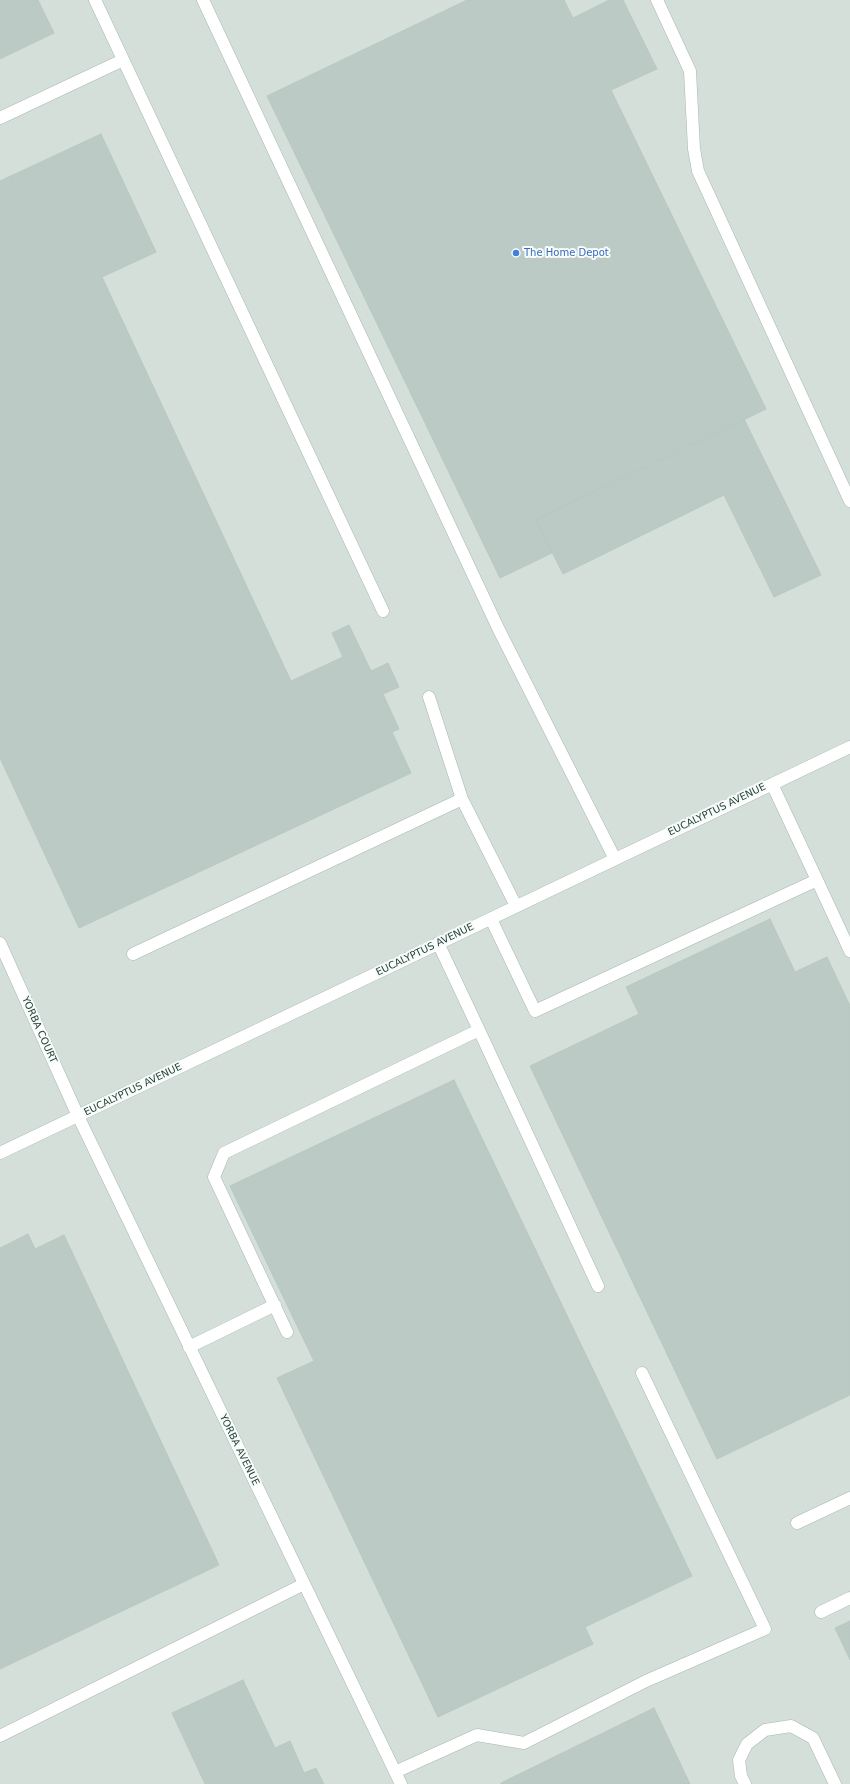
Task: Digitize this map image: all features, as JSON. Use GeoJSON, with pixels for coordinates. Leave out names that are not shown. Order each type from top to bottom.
{"type":"FeatureCollection","features":[{"type":"Feature","properties":{"kind":"street"},"geometry":{"type":"LineString","coordinates":[[95,0],[383,611]]}},
{"type":"Feature","properties":{"kind":"street"},"geometry":{"type":"LineString","coordinates":[[203,0],[499,630],[615,859]]}},
{"type":"Feature","properties":{"kind":"street"},"geometry":{"type":"LineString","coordinates":[[657,0],[690,71],[694,149],[698,171],[850,501]]}},
{"type":"Feature","properties":{"kind":"street"},"geometry":{"type":"LineString","coordinates":[[0,118],[123,60]]}},
{"type":"Feature","properties":{"kind":"street"},"geometry":{"type":"LineString","coordinates":[[429,697],[462,799],[516,906]]}},
{"type":"Feature","properties":{"kind":"street","name":"EUCALYPTUS AVENUE"},"geometry":{"type":"LineString","coordinates":[[0,1153],[850,747]]}},
{"type":"Feature","properties":{"kind":"street"},"geometry":{"type":"LineString","coordinates":[[772,784],[850,951]]}},
{"type":"Feature","properties":{"kind":"street"},"geometry":{"type":"LineString","coordinates":[[134,954],[462,799]]}},
{"type":"Feature","properties":{"kind":"street"},"geometry":{"type":"LineString","coordinates":[[490,919],[535,1011],[817,880]]}},
{"type":"Feature","properties":{"kind":"street","name":"YORBA COURT"},"geometry":{"type":"LineString","coordinates":[[0,943],[78,1116]]}},
{"type":"Feature","properties":{"kind":"street"},"geometry":{"type":"LineString","coordinates":[[438,944],[598,1286]]}},
{"type":"Feature","properties":{"kind":"street"},"geometry":{"type":"LineString","coordinates":[[287,1332],[214,1177],[224,1153],[479,1030]]}},
{"type":"Feature","properties":{"kind":"street","name":"YORBA AVENUE"},"geometry":{"type":"LineString","coordinates":[[78,1116],[401,1784]]}},
{"type":"Feature","properties":{"kind":"street"},"geometry":{"type":"LineString","coordinates":[[189,1347],[275,1305]]}},
{"type":"Feature","properties":{"kind":"street"},"geometry":{"type":"LineString","coordinates":[[395,1772],[477,1735],[524,1743],[646,1681],[765,1629],[642,1373]]}},
{"type":"Feature","properties":{"kind":"street"},"geometry":{"type":"LineString","coordinates":[[797,1523],[850,1498]]}},
{"type":"Feature","properties":{"kind":"street"},"geometry":{"type":"LineString","coordinates":[[0,1736],[304,1584]]}},
{"type":"Feature","properties":{"kind":"street"},"geometry":{"type":"LineString","coordinates":[[821,1612],[850,1598]]}},
{"type":"Feature","properties":{"kind":"street"},"geometry":{"type":"LineString","coordinates":[[745,1784],[739,1760],[746,1744],[765,1730],[790,1726],[813,1738],[835,1784]]}},
{"type":"Feature","properties":{"kind":"shaded area"},"geometry":{"type":"Polygon","coordinates":[[[0,0],[850,0],[850,1784],[0,1784],[0,0]]]}},
{"type":"Feature","properties":{"kind":"building"},"geometry":{"type":"Polygon","coordinates":[[[0,0],[38,0],[54,33],[0,59],[0,0]]]}},
{"type":"Feature","properties":{"kind":"building","name":"The Home Depot"},"geometry":{"type":"Polygon","coordinates":[[[467,0],[564,0],[573,18],[609,0],[623,0],[657,69],[611,90],[766,409],[536,520],[552,553],[500,578],[267,96],[467,0]]]}},
{"type":"Feature","properties":{"kind":"building"},"geometry":{"type":"Polygon","coordinates":[[[101,134],[156,252],[102,277],[291,681],[343,657],[332,633],[349,625],[371,671],[388,663],[399,687],[383,694],[399,729],[392,732],[411,773],[79,928],[0,758],[0,181],[101,134]]]}},
{"type":"Feature","properties":{"kind":"building"},"geometry":{"type":"Polygon","coordinates":[[[744,419],[821,575],[774,597],[724,495],[563,574],[536,520],[744,419]]]}},
{"type":"Feature","properties":{"kind":"building"},"geometry":{"type":"Polygon","coordinates":[[[770,919],[795,972],[827,957],[850,1006],[850,1395],[717,1459],[530,1066],[639,1014],[626,987],[770,919]]]}},
{"type":"Feature","properties":{"kind":"building"},"geometry":{"type":"Polygon","coordinates":[[[454,1080],[692,1576],[585,1627],[593,1644],[438,1717],[277,1378],[314,1361],[230,1186],[454,1080]]]}},
{"type":"Feature","properties":{"kind":"building"},"geometry":{"type":"Polygon","coordinates":[[[28,1234],[35,1249],[64,1235],[219,1565],[0,1669],[0,1248],[28,1234]]]}},
{"type":"Feature","properties":{"kind":"building"},"geometry":{"type":"Polygon","coordinates":[[[850,1621],[850,1660],[835,1628],[850,1621]]]}},
{"type":"Feature","properties":{"kind":"building"},"geometry":{"type":"Polygon","coordinates":[[[243,1680],[275,1748],[290,1741],[304,1773],[316,1768],[324,1784],[205,1784],[172,1713],[243,1680]]]}},
{"type":"Feature","properties":{"kind":"building"},"geometry":{"type":"Polygon","coordinates":[[[654,1708],[690,1784],[501,1784],[501,1783],[654,1708]]]}},
{"type":"Feature","properties":{"kind":"place","name":"The Home Depot"},"geometry":{"type":"Point","coordinates":[516,253]}}]}
